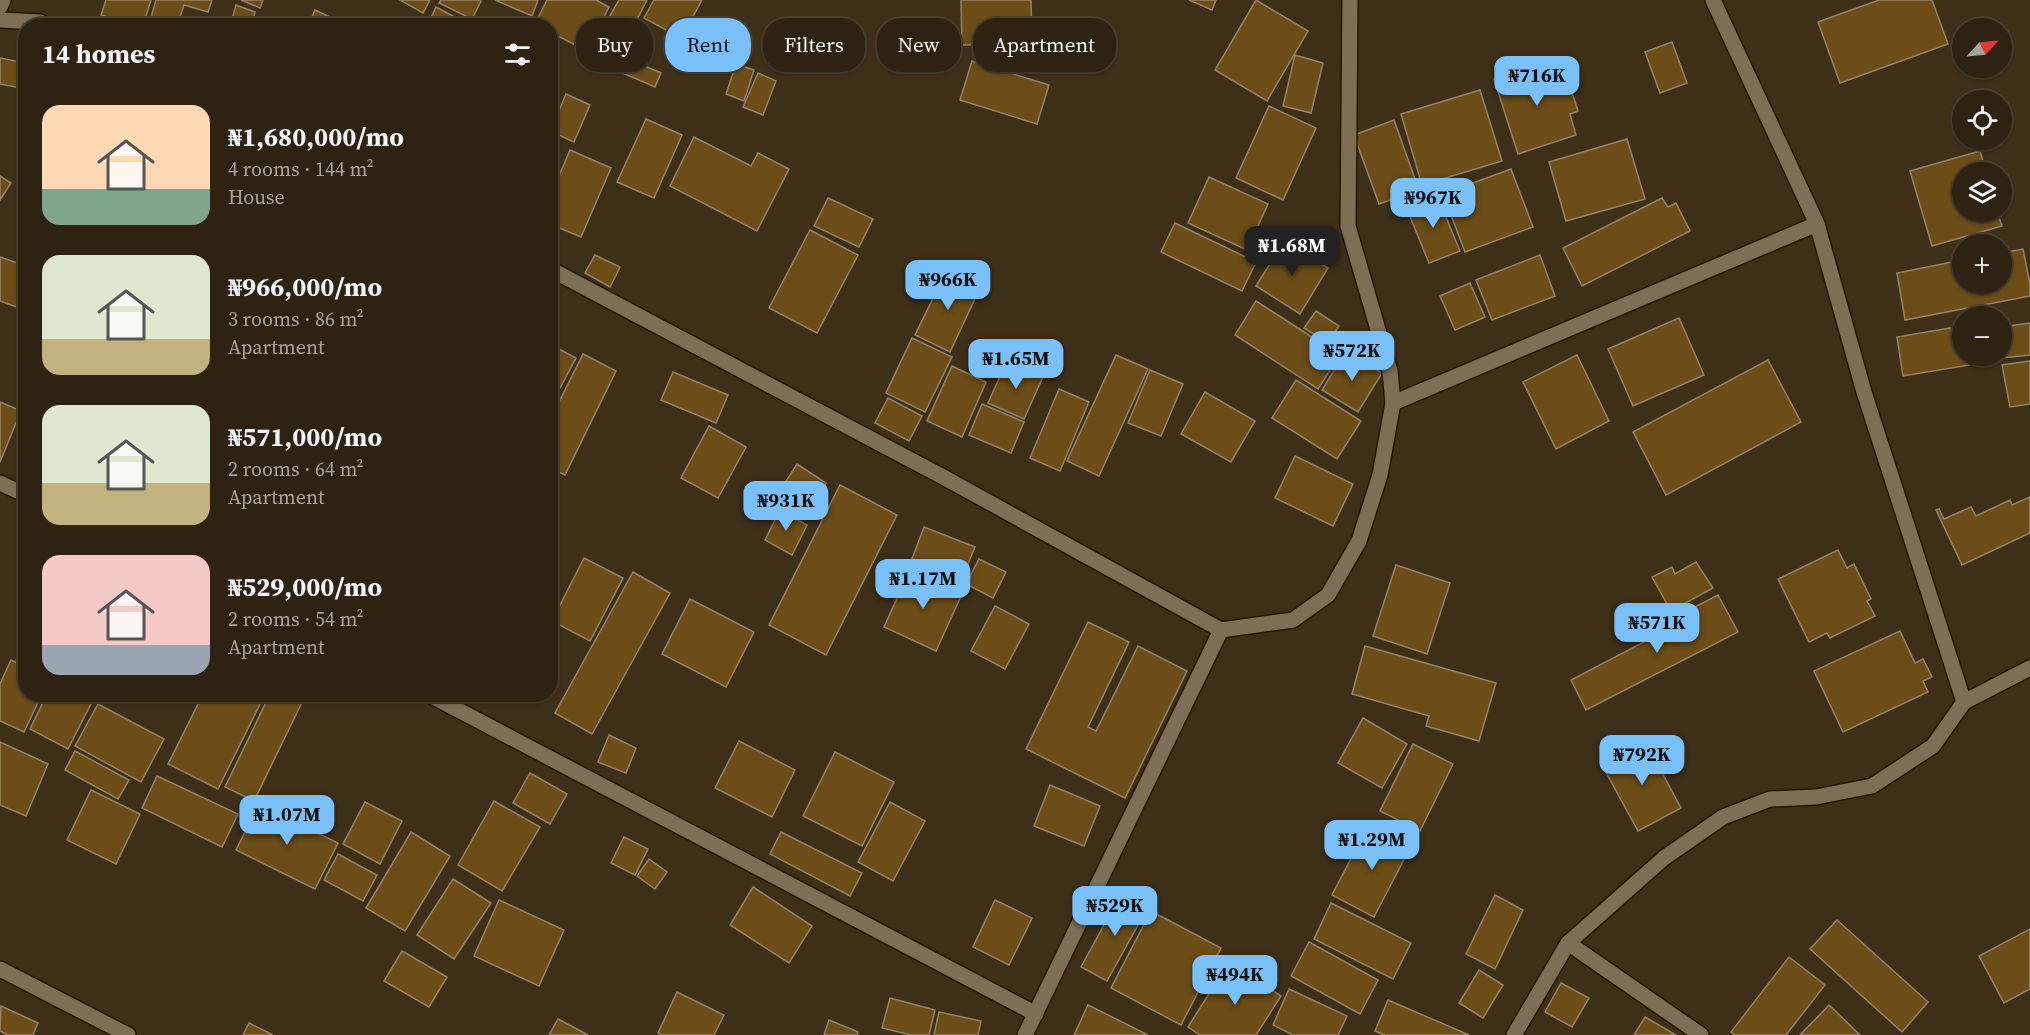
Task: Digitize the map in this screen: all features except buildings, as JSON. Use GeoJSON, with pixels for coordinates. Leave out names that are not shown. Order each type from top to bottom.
{"type":"FeatureCollection","features":[{"type":"Feature","properties":{"kind":"street"},"geometry":{"type":"LineString","coordinates":[[0,7],[3,0]]}},
{"type":"Feature","properties":{"kind":"street"},"geometry":{"type":"LineString","coordinates":[[558,273],[945,478],[1221,630],[1293,620],[1328,595],[1359,541],[1380,475],[1393,403],[1390,371],[1348,226],[1350,0]]}},
{"type":"Feature","properties":{"kind":"street"},"geometry":{"type":"LineString","coordinates":[[1713,0],[1816,224],[1864,392],[1964,702]]}},
{"type":"Feature","properties":{"kind":"street"},"geometry":{"type":"LineString","coordinates":[[0,20],[18,21]]}},
{"type":"Feature","properties":{"kind":"street"},"geometry":{"type":"LineString","coordinates":[[1393,403],[1816,224]]}},
{"type":"Feature","properties":{"kind":"street"},"geometry":{"type":"LineString","coordinates":[[0,483],[18,491]]}},
{"type":"Feature","properties":{"kind":"street"},"geometry":{"type":"LineString","coordinates":[[1025,1035],[1221,630]]}},
{"type":"Feature","properties":{"kind":"street"},"geometry":{"type":"LineString","coordinates":[[1514,1035],[1568,944],[1664,858],[1723,818],[1770,800],[1816,797],[1872,786],[1933,746],[1964,702],[2030,668]]}},
{"type":"Feature","properties":{"kind":"street"},"geometry":{"type":"LineString","coordinates":[[443,702],[1036,1014]]}},
{"type":"Feature","properties":{"kind":"street"},"geometry":{"type":"LineString","coordinates":[[1568,944],[1701,1035]]}},
{"type":"Feature","properties":{"kind":"street"},"geometry":{"type":"LineString","coordinates":[[0,969],[128,1035]]}}]}
